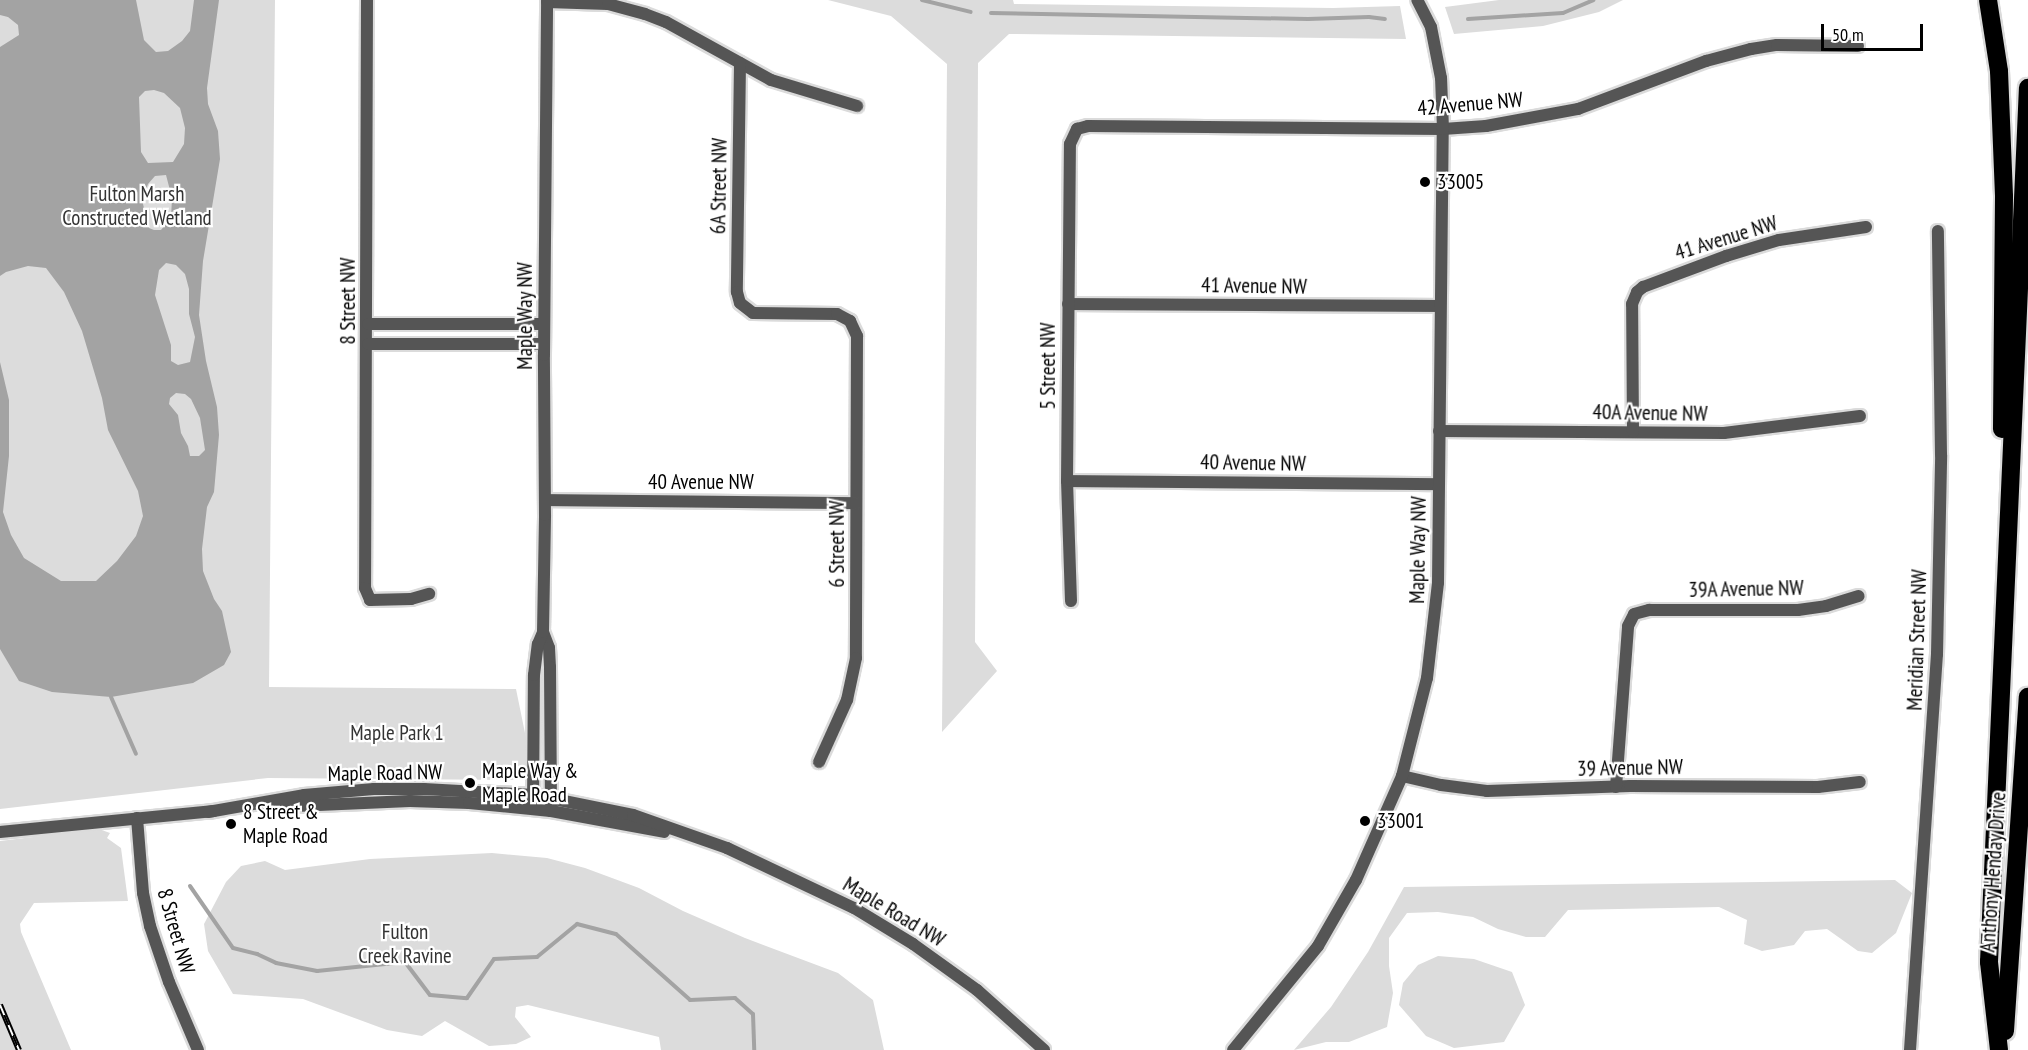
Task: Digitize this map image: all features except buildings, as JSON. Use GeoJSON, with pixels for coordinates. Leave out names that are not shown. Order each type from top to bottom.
{"type":"FeatureCollection","features":[{"type":"Feature","properties":{"kind":"highway"},"geometry":{"type":"LineString","coordinates":[[1988,0],[1999,71],[2002,140],[2002,483],[2008,561]]}},
{"type":"Feature","properties":{"kind":"highway"},"geometry":{"type":"LineString","coordinates":[[1999,1050],[1989,962],[2028,88]]}},
{"type":"Feature","properties":{"kind":"highway","name":"Anthony Henday Drive"},"geometry":{"type":"LineString","coordinates":[[2004,1050],[2028,697]]}},
{"type":"Feature","properties":{"kind":"street","name":"8 Street NW"},"geometry":{"type":"LineString","coordinates":[[367,0],[368,344],[365,588],[370,600],[411,599],[429,594]]}},
{"type":"Feature","properties":{"kind":"street","name":"Maple Way NW"},"geometry":{"type":"LineString","coordinates":[[1233,1050],[1298,974],[1318,946],[1375,841],[1402,776],[1424,696],[1436,620],[1443,129],[1441,78],[1431,27],[1417,0]]}},
{"type":"Feature","properties":{"kind":"street"},"geometry":{"type":"LineString","coordinates":[[547,1],[608,4],[636,11],[666,22],[782,84],[857,106]]}},
{"type":"Feature","properties":{"kind":"street","name":"Maple Way NW"},"geometry":{"type":"LineString","coordinates":[[547,1],[543,632],[549,648],[551,804]]}},
{"type":"Feature","properties":{"kind":"street","name":"42 Avenue NW"},"geometry":{"type":"LineString","coordinates":[[1074,132],[1088,126],[1443,129],[1510,123],[1578,109],[1706,61],[1751,49],[1777,45],[1858,45]]}},
{"type":"Feature","properties":{"kind":"street","name":"6A Street NW"},"geometry":{"type":"LineString","coordinates":[[740,63],[737,292],[743,308],[758,314],[837,314],[850,321]]}},
{"type":"Feature","properties":{"kind":"street","name":"5 Street NW"},"geometry":{"type":"LineString","coordinates":[[1071,601],[1067,481],[1068,304],[1070,144],[1074,132]]}},
{"type":"Feature","properties":{"kind":"street","name":"41 Avenue NW"},"geometry":{"type":"LineString","coordinates":[[1633,432],[1632,304],[1637,292],[1649,284],[1760,245],[1866,227]]}},
{"type":"Feature","properties":{"kind":"street","name":"Meridian Street NW"},"geometry":{"type":"LineString","coordinates":[[1910,1050],[1937,654],[1941,455],[1938,231]]}},
{"type":"Feature","properties":{"kind":"street","name":"41 Avenue NW"},"geometry":{"type":"LineString","coordinates":[[1068,304],[1439,306]]}},
{"type":"Feature","properties":{"kind":"street","name":"6 Street NW"},"geometry":{"type":"LineString","coordinates":[[819,762],[847,700],[854,672],[857,336],[850,321]]}},
{"type":"Feature","properties":{"kind":"street"},"geometry":{"type":"LineString","coordinates":[[368,324],[544,324]]}},
{"type":"Feature","properties":{"kind":"street"},"geometry":{"type":"LineString","coordinates":[[368,344],[544,344]]}},
{"type":"Feature","properties":{"kind":"street","name":"40A Avenue NW"},"geometry":{"type":"LineString","coordinates":[[1439,431],[1749,432],[1860,416]]}},
{"type":"Feature","properties":{"kind":"street","name":"40 Avenue NW"},"geometry":{"type":"LineString","coordinates":[[1067,481],[1439,484]]}},
{"type":"Feature","properties":{"kind":"street","name":"40 Avenue NW"},"geometry":{"type":"LineString","coordinates":[[545,500],[856,503]]}},
{"type":"Feature","properties":{"kind":"street","name":"39A Avenue NW"},"geometry":{"type":"LineString","coordinates":[[1616,787],[1628,626],[1634,614],[1643,610],[1798,610],[1826,606],[1858,596]]}},
{"type":"Feature","properties":{"kind":"street","name":"Maple Way NW"},"geometry":{"type":"LineString","coordinates":[[533,809],[534,675],[538,644],[543,632]]}},
{"type":"Feature","properties":{"kind":"street","name":"39 Avenue NW"},"geometry":{"type":"LineString","coordinates":[[1402,776],[1440,785],[1486,790],[1616,787],[1818,787],[1860,782]]}},
{"type":"Feature","properties":{"kind":"street","name":"Maple Road NW"},"geometry":{"type":"LineString","coordinates":[[208,812],[304,795],[374,789],[534,795],[551,804],[704,840],[774,867],[879,922],[977,990],[1044,1050]]}},
{"type":"Feature","properties":{"kind":"street","name":"Maple Road NW"},"geometry":{"type":"LineString","coordinates":[[0,832],[208,812],[410,801],[533,809],[551,804]]}},
{"type":"Feature","properties":{"kind":"street","name":"8 Street NW"},"geometry":{"type":"LineString","coordinates":[[137,818],[143,893],[152,933],[169,982],[198,1050]]}},
{"type":"Feature","properties":{"kind":"green space","name":"Fulton Marsh Constructed Wetland"},"geometry":{"type":"Polygon","coordinates":[[[0,0],[275,0],[269,687],[516,689],[526,738],[526,769],[521,776],[512,780],[268,778],[0,809],[0,0]]]}},
{"type":"Feature","properties":{"kind":"green space"},"geometry":{"type":"Polygon","coordinates":[[[828,0],[1013,0],[1014,4],[1333,8],[1400,6],[1406,39],[1009,34],[978,63],[975,642],[997,671],[942,732],[947,64],[891,16],[828,0]]]}},
{"type":"Feature","properties":{"kind":"green space"},"geometry":{"type":"Polygon","coordinates":[[[1499,0],[1623,0],[1599,12],[1543,26],[1454,34],[1445,7],[1499,0]]]}},
{"type":"Feature","properties":{"kind":"green space"},"geometry":{"type":"Polygon","coordinates":[[[99,829],[110,833],[107,838],[121,848],[128,901],[34,903],[20,924],[21,932],[71,1050],[0,1050],[0,841],[99,829]]]}},
{"type":"Feature","properties":{"kind":"green space","name":"Fulton Creek Ravine"},"geometry":{"type":"Polygon","coordinates":[[[492,853],[547,858],[585,868],[639,888],[683,911],[745,938],[838,973],[873,1000],[884,1050],[661,1050],[659,1037],[528,1005],[516,1007],[515,1017],[531,1037],[516,1044],[489,1046],[445,1021],[422,1036],[387,1030],[303,999],[233,994],[208,951],[204,924],[226,882],[241,866],[265,861],[285,870],[370,859],[492,853]]]}},
{"type":"Feature","properties":{"kind":"green space"},"geometry":{"type":"Polygon","coordinates":[[[1895,880],[1912,893],[1896,933],[1872,953],[1858,951],[1827,929],[1805,931],[1794,945],[1762,951],[1744,944],[1747,920],[1719,907],[1568,910],[1545,937],[1526,937],[1498,929],[1473,917],[1438,912],[1407,913],[1389,938],[1389,966],[1393,993],[1387,1027],[1349,1042],[1326,1042],[1294,1050],[1331,1007],[1368,952],[1404,887],[1895,880]]]}},
{"type":"Feature","properties":{"kind":"green space"},"geometry":{"type":"Polygon","coordinates":[[[1438,956],[1474,959],[1512,972],[1525,1005],[1504,1042],[1454,1048],[1426,1036],[1399,1005],[1403,983],[1418,965],[1438,956]]]}},
{"type":"Feature","properties":{"kind":"shaded area"},"geometry":{"type":"Polygon","coordinates":[[[0,0],[136,0],[144,40],[156,52],[168,51],[182,41],[190,31],[194,0],[219,0],[207,88],[208,104],[218,131],[220,159],[203,261],[199,315],[206,361],[217,407],[219,435],[214,492],[207,507],[202,549],[203,571],[214,599],[222,611],[231,652],[224,665],[193,683],[111,697],[52,692],[19,681],[0,649],[0,362],[9,400],[9,456],[3,512],[11,535],[24,558],[61,581],[96,581],[117,561],[136,536],[143,516],[138,491],[108,430],[102,398],[82,331],[64,292],[46,268],[28,266],[0,276],[0,47],[19,35],[18,25],[8,17],[0,15],[0,0]],[[154,90],[145,91],[139,97],[141,152],[148,163],[173,162],[184,144],[185,128],[180,108],[164,93],[154,90]],[[166,175],[155,176],[148,184],[142,200],[149,228],[161,230],[171,218],[172,198],[166,175]],[[166,263],[159,270],[155,295],[171,345],[171,361],[178,365],[190,362],[195,337],[189,314],[189,289],[185,274],[176,265],[166,263]],[[176,393],[170,398],[169,404],[178,415],[181,433],[190,456],[199,456],[205,450],[200,418],[191,399],[185,394],[176,393]]]}},
{"type":"Feature","properties":{"kind":"waterway"},"geometry":{"type":"LineString","coordinates":[[922,0],[971,12]]}},
{"type":"Feature","properties":{"kind":"waterway"},"geometry":{"type":"LineString","coordinates":[[1468,19],[1563,13],[1593,0]]}},
{"type":"Feature","properties":{"kind":"waterway"},"geometry":{"type":"LineString","coordinates":[[991,13],[1385,19]]}},
{"type":"Feature","properties":{"kind":"waterway"},"geometry":{"type":"LineString","coordinates":[[111,697],[136,754]]}},
{"type":"Feature","properties":{"kind":"waterway"},"geometry":{"type":"LineString","coordinates":[[190,886],[233,948],[257,954],[276,963],[317,971],[405,962],[430,995],[467,998],[494,959],[537,957],[577,924],[616,934],[690,1000],[735,998],[753,1014],[754,1050]]}},
{"type":"Feature","properties":{"kind":"railway"},"geometry":{"type":"LineString","coordinates":[[0,1005],[19,1050]]}},
{"type":"Feature","properties":{"kind":"place","name":"33005"},"geometry":{"type":"Point","coordinates":[1425,182]}},
{"type":"Feature","properties":{"kind":"place","name":"Maple Way & Maple Road"},"geometry":{"type":"Point","coordinates":[470,783]}},
{"type":"Feature","properties":{"kind":"place","name":"33001"},"geometry":{"type":"Point","coordinates":[1365,821]}},
{"type":"Feature","properties":{"kind":"place","name":"8 Street & Maple Road"},"geometry":{"type":"Point","coordinates":[231,824]}},
{"type":"Feature","properties":{"kind":"park label","name":"Maple Park 1"},"geometry":{"type":"Point","coordinates":[397,733]}}]}
